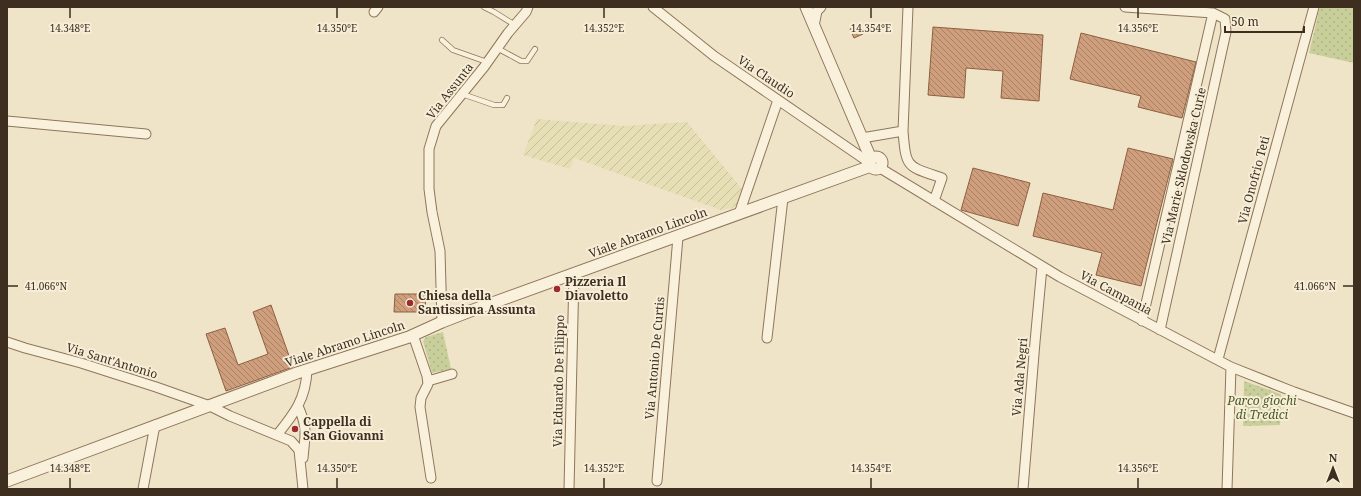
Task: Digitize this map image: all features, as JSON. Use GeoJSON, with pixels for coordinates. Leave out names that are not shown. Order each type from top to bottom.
{"type":"FeatureCollection","features":[{"type":"Feature","properties":{"kind":"street","name":"Via Assunta"},"geometry":{"type":"LineString","coordinates":[[442,322],[440,251],[429,189],[429,149],[436,126],[488,62],[526,12],[528,7]]}},
{"type":"Feature","properties":{"kind":"street","name":"Via Claudio"},"geometry":{"type":"LineString","coordinates":[[653,7],[714,56],[873,164]]}},
{"type":"Feature","properties":{"kind":"street"},"geometry":{"type":"LineString","coordinates":[[806,7],[873,164]]}},
{"type":"Feature","properties":{"kind":"street"},"geometry":{"type":"LineString","coordinates":[[814,26],[817,11],[821,7]]}},
{"type":"Feature","properties":{"kind":"street"},"geometry":{"type":"LineString","coordinates":[[908,7],[903,130],[905,152],[908,163],[915,168],[942,178],[934,201]]}},
{"type":"Feature","properties":{"kind":"street"},"geometry":{"type":"LineString","coordinates":[[1125,7],[1214,13]]}},
{"type":"Feature","properties":{"kind":"street","name":"Via Onofrio Teti"},"geometry":{"type":"LineString","coordinates":[[1218,359],[1314,7]]}},
{"type":"Feature","properties":{"kind":"street","name":"Via Marie Sklodowska Curie"},"geometry":{"type":"LineString","coordinates":[[1142,321],[1214,13],[1225,19],[1226,32],[1160,330]]}},
{"type":"Feature","properties":{"kind":"street"},"geometry":{"type":"LineString","coordinates":[[739,214],[778,100]]}},
{"type":"Feature","properties":{"kind":"street"},"geometry":{"type":"LineString","coordinates":[[7,121],[146,134]]}},
{"type":"Feature","properties":{"kind":"street"},"geometry":{"type":"LineString","coordinates":[[862,138],[903,130]]}},
{"type":"Feature","properties":{"kind":"street","name":"Via Campania"},"geometry":{"type":"LineString","coordinates":[[873,164],[1042,267],[1142,321],[1231,367],[1294,392],[1354,413]]}},
{"type":"Feature","properties":{"kind":"street","name":"Viale Abramo Lincoln"},"geometry":{"type":"LineString","coordinates":[[7,481],[307,370],[413,335],[442,322],[678,237],[873,164]]}},
{"type":"Feature","properties":{"kind":"street"},"geometry":{"type":"LineString","coordinates":[[767,338],[783,198]]}},
{"type":"Feature","properties":{"kind":"street","name":"Via Antonio De Curtis"},"geometry":{"type":"LineString","coordinates":[[657,481],[678,237]]}},
{"type":"Feature","properties":{"kind":"street","name":"Via Ada Negri"},"geometry":{"type":"LineString","coordinates":[[1023,489],[1042,267]]}},
{"type":"Feature","properties":{"kind":"street","name":"Via Eduardo De Filippo"},"geometry":{"type":"LineString","coordinates":[[569,489],[574,274]]}},
{"type":"Feature","properties":{"kind":"street"},"geometry":{"type":"LineString","coordinates":[[413,335],[428,381],[421,398],[420,407],[431,478]]}},
{"type":"Feature","properties":{"kind":"street","name":"Via Sant'Antonio"},"geometry":{"type":"LineString","coordinates":[[7,342],[156,386],[210,406],[230,416],[291,441],[299,450],[301,467]]}},
{"type":"Feature","properties":{"kind":"street"},"geometry":{"type":"LineString","coordinates":[[1227,489],[1231,367]]}},
{"type":"Feature","properties":{"kind":"street"},"geometry":{"type":"LineString","coordinates":[[277,435],[298,406],[307,384],[307,370]]}},
{"type":"Feature","properties":{"kind":"street"},"geometry":{"type":"LineString","coordinates":[[428,381],[452,374]]}},
{"type":"Feature","properties":{"kind":"street"},"geometry":{"type":"LineString","coordinates":[[298,406],[305,426],[306,438],[301,467],[303,489]]}},
{"type":"Feature","properties":{"kind":"street"},"geometry":{"type":"LineString","coordinates":[[143,489],[155,425]]}},
{"type":"Feature","properties":{"kind":"lane"},"geometry":{"type":"LineString","coordinates":[[484,7],[515,25]]}},
{"type":"Feature","properties":{"kind":"lane"},"geometry":{"type":"LineString","coordinates":[[442,40],[453,50],[488,62]]}},
{"type":"Feature","properties":{"kind":"lane"},"geometry":{"type":"LineString","coordinates":[[498,48],[521,61],[527,61],[535,49]]}},
{"type":"Feature","properties":{"kind":"lane"},"geometry":{"type":"LineString","coordinates":[[462,94],[494,105],[503,106],[507,98]]}},
{"type":"Feature","properties":{"kind":"shaded area"},"geometry":{"type":"Polygon","coordinates":[[[537,119],[623,126],[687,122],[742,189],[738,203],[732,208],[721,210],[574,158],[570,169],[523,155],[537,119]]]}},
{"type":"Feature","properties":{"kind":"green space"},"geometry":{"type":"Polygon","coordinates":[[[1320,7],[1354,7],[1354,63],[1309,53],[1320,7]]]}},
{"type":"Feature","properties":{"kind":"green space"},"geometry":{"type":"Polygon","coordinates":[[[443,332],[451,369],[432,373],[423,341],[426,337],[443,332]]]}},
{"type":"Feature","properties":{"kind":"green space","name":"Parco giochi di Tredici"},"geometry":{"type":"Polygon","coordinates":[[[1244,381],[1281,394],[1280,425],[1243,426],[1244,381]]]}},
{"type":"Feature","properties":{"kind":"building"},"geometry":{"type":"Polygon","coordinates":[[[860,25],[863,34],[854,38],[850,29],[860,25]]]}},
{"type":"Feature","properties":{"kind":"building"},"geometry":{"type":"Polygon","coordinates":[[[933,27],[1043,35],[1039,101],[1001,98],[1003,71],[966,68],[964,98],[928,95],[933,27]]]}},
{"type":"Feature","properties":{"kind":"building"},"geometry":{"type":"Polygon","coordinates":[[[1081,33],[1196,62],[1182,118],[1138,107],[1141,96],[1070,79],[1081,33]]]}},
{"type":"Feature","properties":{"kind":"building"},"geometry":{"type":"Polygon","coordinates":[[[1128,148],[1173,159],[1141,286],[1096,275],[1102,253],[1033,236],[1043,193],[1113,210],[1128,148]]]}},
{"type":"Feature","properties":{"kind":"building"},"geometry":{"type":"Polygon","coordinates":[[[973,168],[1030,183],[1018,226],[961,210],[973,168]]]}},
{"type":"Feature","properties":{"kind":"building","name":"Chiesa della Santissima Assunta"},"geometry":{"type":"Polygon","coordinates":[[[395,294],[426,294],[425,312],[394,312],[395,294]]]}},
{"type":"Feature","properties":{"kind":"building"},"geometry":{"type":"Polygon","coordinates":[[[271,305],[293,367],[226,391],[206,334],[225,328],[238,365],[268,354],[253,312],[271,305]]]}},
{"type":"Feature","properties":{"kind":"place","name":"Pizzeria Il Diavoletto"},"geometry":{"type":"Point","coordinates":[557,289]}},
{"type":"Feature","properties":{"kind":"place","name":"Chiesa della Santissima Assunta"},"geometry":{"type":"Point","coordinates":[410,303]}},
{"type":"Feature","properties":{"kind":"place","name":"Cappella di San Giovanni"},"geometry":{"type":"Point","coordinates":[295,429]}}]}
